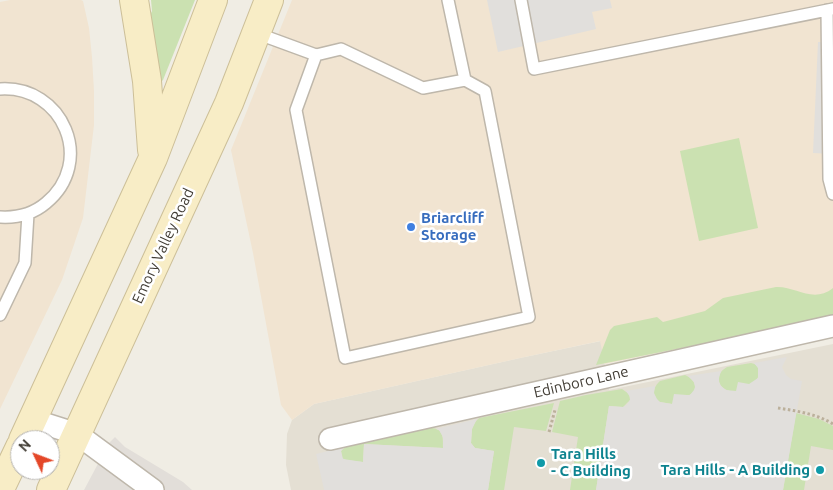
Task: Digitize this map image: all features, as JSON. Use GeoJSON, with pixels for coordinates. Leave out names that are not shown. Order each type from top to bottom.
{"type":"FeatureCollection","features":[{"type":"Feature","properties":{"kind":"main road"},"geometry":{"type":"LineString","coordinates":[[134,0],[147,81],[153,158]]}},
{"type":"Feature","properties":{"kind":"main road"},"geometry":{"type":"LineString","coordinates":[[28,430],[153,158],[213,0]]}},
{"type":"Feature","properties":{"kind":"main road","name":"Emory Valley Road"},"geometry":{"type":"LineString","coordinates":[[51,490],[229,103],[269,0]]}},
{"type":"Feature","properties":{"kind":"main road"},"geometry":{"type":"LineString","coordinates":[[0,489],[10,468]]}},
{"type":"Feature","properties":{"kind":"street","name":"Edinboro Lane"},"geometry":{"type":"LineString","coordinates":[[330,439],[833,326]]}},
{"type":"Feature","properties":{"kind":"street"},"geometry":{"type":"LineString","coordinates":[[60,433],[77,434],[153,490]]}},
{"type":"Feature","properties":{"kind":"lane"},"geometry":{"type":"LineString","coordinates":[[448,0],[465,80]]}},
{"type":"Feature","properties":{"kind":"lane"},"geometry":{"type":"LineString","coordinates":[[520,0],[534,69],[830,9],[829,179],[833,194]]}},
{"type":"Feature","properties":{"kind":"lane"},"geometry":{"type":"LineString","coordinates":[[256,34],[316,55],[341,49],[423,88],[465,80],[484,92],[529,317],[345,358],[296,110],[316,55]]}},
{"type":"Feature","properties":{"kind":"lane"},"geometry":{"type":"LineString","coordinates":[[0,89],[22,90],[46,102],[63,123],[71,150],[66,176],[60,188],[51,199],[41,208],[28,214],[15,217],[0,217]]}},
{"type":"Feature","properties":{"kind":"lane"},"geometry":{"type":"LineString","coordinates":[[0,315],[25,263],[28,214]]}},
{"type":"Feature","properties":{"kind":"path"},"geometry":{"type":"LineString","coordinates":[[549,432],[557,402]]}},
{"type":"Feature","properties":{"kind":"path"},"geometry":{"type":"LineString","coordinates":[[778,408],[796,410],[825,419],[833,424]]}},
{"type":"Feature","properties":{"kind":"shaded area"},"geometry":{"type":"Polygon","coordinates":[[[10,0],[83,1],[89,28],[92,57],[94,125],[83,218],[62,280],[0,409],[0,2],[10,0]]]}},
{"type":"Feature","properties":{"kind":"shaded area"},"geometry":{"type":"Polygon","coordinates":[[[292,0],[833,0],[833,316],[605,364],[600,341],[314,404],[292,420],[281,405],[253,253],[231,150],[292,0]]]}},
{"type":"Feature","properties":{"kind":"shaded area"},"geometry":{"type":"Polygon","coordinates":[[[487,0],[610,0],[612,8],[592,12],[596,29],[498,52],[487,0]]]}},
{"type":"Feature","properties":{"kind":"shaded area"},"geometry":{"type":"Polygon","coordinates":[[[818,42],[833,42],[833,154],[813,153],[818,42]]]}},
{"type":"Feature","properties":{"kind":"shaded area"},"geometry":{"type":"Polygon","coordinates":[[[601,341],[609,390],[833,344],[833,490],[291,490],[286,465],[287,434],[292,420],[314,404],[601,341]]]}},
{"type":"Feature","properties":{"kind":"shaded area"},"geometry":{"type":"Polygon","coordinates":[[[787,357],[782,367],[786,375],[791,379],[802,381],[783,490],[596,490],[609,406],[623,407],[627,405],[630,397],[626,391],[655,386],[654,393],[657,399],[660,402],[672,404],[674,394],[690,395],[694,390],[694,382],[688,376],[721,371],[719,382],[721,386],[726,390],[736,391],[738,382],[749,384],[758,378],[758,368],[754,363],[787,357]]]}},
{"type":"Feature","properties":{"kind":"shaded area"},"geometry":{"type":"Polygon","coordinates":[[[477,419],[472,429],[471,443],[475,448],[494,451],[488,490],[324,490],[316,454],[344,447],[341,451],[343,459],[363,462],[364,444],[443,448],[443,437],[439,430],[436,429],[477,419]]]}},
{"type":"Feature","properties":{"kind":"shaded area"},"geometry":{"type":"Polygon","coordinates":[[[115,437],[125,447],[183,482],[192,490],[84,490],[109,443],[115,437]]]}},
{"type":"Feature","properties":{"kind":"green space"},"geometry":{"type":"Polygon","coordinates":[[[151,0],[195,0],[163,80],[159,84],[147,21],[152,11],[151,0]]]}},
{"type":"Feature","properties":{"kind":"green space"},"geometry":{"type":"Polygon","coordinates":[[[739,138],[758,228],[699,241],[680,151],[739,138]]]}},
{"type":"Feature","properties":{"kind":"green space"},"geometry":{"type":"Polygon","coordinates":[[[776,287],[811,294],[826,293],[833,288],[833,316],[596,365],[610,330],[614,326],[657,317],[663,322],[705,311],[723,298],[776,287]]]}},
{"type":"Feature","properties":{"kind":"green space"},"geometry":{"type":"Polygon","coordinates":[[[751,363],[758,368],[758,377],[740,390],[731,391],[725,389],[719,383],[719,376],[725,368],[751,363]]]}},
{"type":"Feature","properties":{"kind":"green space"},"geometry":{"type":"Polygon","coordinates":[[[685,375],[691,378],[694,383],[694,392],[672,404],[657,400],[654,392],[660,381],[685,375]]]}},
{"type":"Feature","properties":{"kind":"green space"},"geometry":{"type":"Polygon","coordinates":[[[622,389],[629,394],[630,400],[623,407],[609,406],[596,490],[570,490],[578,437],[552,432],[560,401],[622,389]]]}},
{"type":"Feature","properties":{"kind":"green space"},"geometry":{"type":"Polygon","coordinates":[[[554,403],[546,431],[514,427],[504,490],[488,490],[494,451],[475,448],[471,443],[472,429],[475,422],[479,418],[554,403]]]}},
{"type":"Feature","properties":{"kind":"green space"},"geometry":{"type":"Polygon","coordinates":[[[796,413],[819,419],[833,426],[833,450],[811,446],[804,490],[783,490],[796,413]]]}},
{"type":"Feature","properties":{"kind":"green space"},"geometry":{"type":"Polygon","coordinates":[[[432,428],[441,432],[443,448],[364,444],[363,462],[342,458],[341,451],[347,446],[432,428]]]}},
{"type":"Feature","properties":{"kind":"place","name":"Briarcliff Storage"},"geometry":{"type":"Point","coordinates":[411,227]}},
{"type":"Feature","properties":{"kind":"place","name":"Tara Hills - C Building"},"geometry":{"type":"Point","coordinates":[541,463]}},
{"type":"Feature","properties":{"kind":"place","name":"Tara Hills - A Building"},"geometry":{"type":"Point","coordinates":[820,470]}}]}
